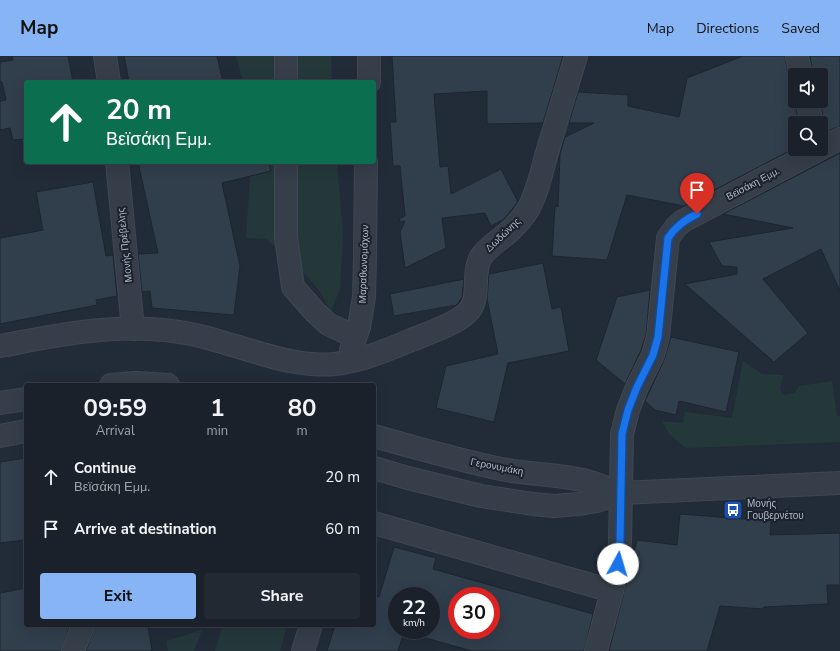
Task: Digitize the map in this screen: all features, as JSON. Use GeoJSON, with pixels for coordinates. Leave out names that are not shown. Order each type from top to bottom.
{"type":"FeatureCollection","features":[{"type":"Feature","properties":{"kind":"street"},"geometry":{"type":"LineString","coordinates":[[105,56],[109,80]]}},
{"type":"Feature","properties":{"kind":"street"},"geometry":{"type":"LineString","coordinates":[[286,56],[286,80]]}},
{"type":"Feature","properties":{"kind":"street"},"geometry":{"type":"LineString","coordinates":[[369,56],[369,80]]}},
{"type":"Feature","properties":{"kind":"street","name":"Δωδώνης"},"geometry":{"type":"LineString","coordinates":[[0,346],[81,333],[150,329],[216,340],[268,356],[301,362],[327,364],[346,362],[379,353],[430,333],[459,319],[468,312],[472,305],[478,263],[482,256],[516,225],[534,199],[576,56]]}},
{"type":"Feature","properties":{"kind":"street"},"geometry":{"type":"LineString","coordinates":[[797,56],[800,68]]}},
{"type":"Feature","properties":{"kind":"street","name":"Βεϊσάκη Εμμ."},"geometry":{"type":"LineString","coordinates":[[828,145],[840,139]]}},
{"type":"Feature","properties":{"kind":"street","name":"Βεϊσάκη Εμμ."},"geometry":{"type":"LineString","coordinates":[[620,493],[622,434],[628,410],[637,387],[653,355],[658,337],[668,238],[676,227],[683,221],[806,156]]}},
{"type":"Feature","properties":{"kind":"street","name":"Μονής Πρέβελης"},"geometry":{"type":"LineString","coordinates":[[117,164],[133,329]]}},
{"type":"Feature","properties":{"kind":"street"},"geometry":{"type":"LineString","coordinates":[[286,164],[286,237],[294,287],[315,312],[328,324],[355,337]]}},
{"type":"Feature","properties":{"kind":"street","name":"Μαραθωνομάχων"},"geometry":{"type":"LineString","coordinates":[[346,362],[359,327],[364,297],[366,164]]}},
{"type":"Feature","properties":{"kind":"street"},"geometry":{"type":"LineString","coordinates":[[0,403],[24,399]]}},
{"type":"Feature","properties":{"kind":"street"},"geometry":{"type":"LineString","coordinates":[[0,436],[24,431]]}},
{"type":"Feature","properties":{"kind":"street","name":"Γερονυμάκη"},"geometry":{"type":"LineString","coordinates":[[376,437],[469,462],[501,469],[527,474],[577,479],[620,493]]}},
{"type":"Feature","properties":{"kind":"street","name":"Γερονυμάκη"},"geometry":{"type":"LineString","coordinates":[[376,469],[482,496],[554,506],[597,501],[620,493],[840,483]]}},
{"type":"Feature","properties":{"kind":"street"},"geometry":{"type":"LineString","coordinates":[[596,651],[618,564],[620,542],[620,493]]}},
{"type":"Feature","properties":{"kind":"street"},"geometry":{"type":"LineString","coordinates":[[376,524],[612,591]]}},
{"type":"Feature","properties":{"kind":"street"},"geometry":{"type":"LineString","coordinates":[[73,651],[82,627]]}},
{"type":"Feature","properties":{"kind":"street"},"geometry":{"type":"LineString","coordinates":[[303,651],[310,627]]}},
{"type":"Feature","properties":{"kind":"green space"},"geometry":{"type":"Polygon","coordinates":[[[236,56],[331,56],[332,80],[242,80],[236,56]]]}},
{"type":"Feature","properties":{"kind":"green space"},"geometry":{"type":"Polygon","coordinates":[[[251,164],[337,164],[343,235],[340,288],[331,312],[321,293],[306,275],[277,248],[266,239],[246,238],[251,164]]]}},
{"type":"Feature","properties":{"kind":"green space"},"geometry":{"type":"Polygon","coordinates":[[[743,361],[762,374],[783,375],[780,390],[784,395],[795,393],[799,386],[832,381],[837,416],[840,416],[840,442],[686,448],[669,434],[662,421],[683,423],[685,412],[732,418],[743,361]]]}},
{"type":"Feature","properties":{"kind":"green space"},"geometry":{"type":"Polygon","coordinates":[[[222,627],[286,627],[280,651],[215,651],[222,627]]]}},
{"type":"Feature","properties":{"kind":"green space"},"geometry":{"type":"Polygon","coordinates":[[[202,630],[194,651],[168,651],[166,641],[202,630]]]}},
{"type":"Feature","properties":{"kind":"building"},"geometry":{"type":"Polygon","coordinates":[[[12,56],[68,56],[73,80],[24,80],[24,139],[13,140],[10,128],[0,130],[0,101],[6,100],[2,82],[0,82],[0,62],[13,60],[12,56]]]}},
{"type":"Feature","properties":{"kind":"building"},"geometry":{"type":"Polygon","coordinates":[[[124,56],[217,56],[223,80],[129,80],[124,56]]]}},
{"type":"Feature","properties":{"kind":"building"},"geometry":{"type":"Polygon","coordinates":[[[392,56],[563,56],[543,123],[487,124],[487,91],[434,94],[440,167],[448,166],[451,194],[501,169],[518,202],[504,219],[491,226],[485,213],[442,218],[446,248],[405,268],[400,232],[405,221],[400,222],[399,219],[405,216],[400,166],[393,166],[390,122],[396,122],[392,56]]]}},
{"type":"Feature","properties":{"kind":"building"},"geometry":{"type":"Polygon","coordinates":[[[743,56],[785,56],[788,72],[788,108],[796,108],[798,116],[788,116],[788,152],[684,206],[627,195],[607,260],[552,256],[555,206],[558,207],[560,154],[565,137],[594,123],[569,123],[578,92],[628,95],[628,106],[679,117],[687,78],[743,56]]]}},
{"type":"Feature","properties":{"kind":"building"},"geometry":{"type":"Polygon","coordinates":[[[810,56],[840,56],[840,127],[828,131],[828,116],[823,116],[821,108],[828,108],[828,68],[812,68],[810,56]]]}},
{"type":"Feature","properties":{"kind":"building"},"geometry":{"type":"Polygon","coordinates":[[[840,153],[840,291],[821,249],[763,279],[808,333],[774,362],[685,284],[737,274],[737,267],[722,266],[709,242],[793,228],[723,214],[840,153]]]}},
{"type":"Feature","properties":{"kind":"building"},"geometry":{"type":"Polygon","coordinates":[[[138,164],[269,164],[271,171],[222,183],[240,266],[234,315],[152,308],[150,291],[142,292],[138,254],[158,253],[138,164]]]}},
{"type":"Feature","properties":{"kind":"building"},"geometry":{"type":"Polygon","coordinates":[[[93,182],[106,256],[113,255],[117,296],[96,300],[97,305],[0,324],[0,238],[43,230],[36,192],[93,182]]]}},
{"type":"Feature","properties":{"kind":"building"},"geometry":{"type":"Polygon","coordinates":[[[543,263],[552,309],[561,307],[569,351],[508,363],[494,422],[436,408],[446,366],[498,354],[487,299],[489,274],[543,263]]]}},
{"type":"Feature","properties":{"kind":"building"},"geometry":{"type":"Polygon","coordinates":[[[464,279],[462,297],[457,305],[394,316],[390,294],[464,279]]]}},
{"type":"Feature","properties":{"kind":"building"},"geometry":{"type":"Polygon","coordinates":[[[650,290],[646,335],[641,350],[625,384],[596,360],[617,297],[650,290]]]}},
{"type":"Feature","properties":{"kind":"building"},"geometry":{"type":"Polygon","coordinates":[[[671,337],[739,352],[726,412],[679,401],[676,415],[655,410],[645,401],[664,360],[671,337]]]}},
{"type":"Feature","properties":{"kind":"building"},"geometry":{"type":"Polygon","coordinates":[[[24,458],[24,540],[0,543],[0,462],[24,458]]]}},
{"type":"Feature","properties":{"kind":"building"},"geometry":{"type":"Polygon","coordinates":[[[680,514],[771,521],[770,535],[840,533],[840,585],[827,585],[828,604],[764,607],[763,609],[720,606],[707,651],[609,651],[637,540],[677,545],[680,514]]]}},
{"type":"Feature","properties":{"kind":"building"},"geometry":{"type":"Polygon","coordinates":[[[394,547],[436,558],[433,569],[497,587],[448,587],[448,639],[500,639],[500,588],[593,614],[584,651],[472,651],[429,639],[440,639],[440,587],[388,587],[388,639],[402,639],[398,651],[327,651],[334,627],[376,627],[376,596],[379,597],[394,547]]]}},
{"type":"Feature","properties":{"kind":"building"},"geometry":{"type":"Polygon","coordinates":[[[24,588],[24,627],[69,627],[61,651],[0,651],[0,593],[24,588]]]}},
{"type":"Feature","properties":{"kind":"building"},"geometry":{"type":"Polygon","coordinates":[[[94,627],[148,627],[152,651],[86,651],[94,627]]]}},
{"type":"Feature","properties":{"kind":"place","name":"Μονής Γουβερνέτου"},"geometry":{"type":"Point","coordinates":[733,510]}},
{"type":"Feature","properties":{"kind":"route"},"geometry":{"type":"LineString","coordinates":[[618,564],[620,542],[622,434],[628,410],[637,387],[650,363],[658,337],[668,238],[676,227],[683,221],[697,214]]}}]}
